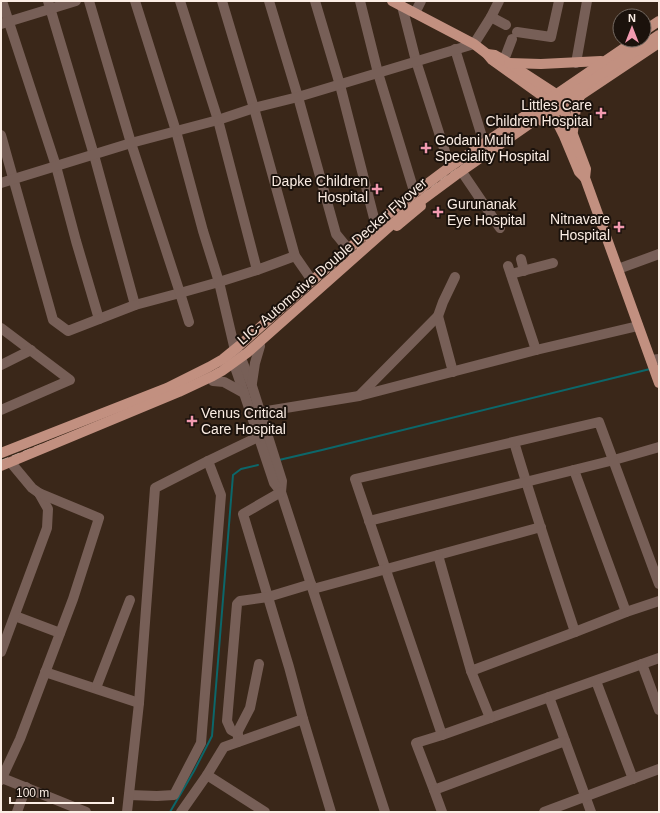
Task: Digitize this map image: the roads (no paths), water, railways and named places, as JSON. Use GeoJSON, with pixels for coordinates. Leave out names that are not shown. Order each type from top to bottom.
{"type":"FeatureCollection","features":[{"type":"Feature","properties":{"kind":"main road"},"geometry":{"type":"LineString","coordinates":[[392,1],[474,44],[492,60],[549,95],[553,113],[568,134],[586,169],[585,178],[638,326],[654,360],[657,379]]}},
{"type":"Feature","properties":{"kind":"main road","name":"LIC- Automotive Double Decker Flyover"},"geometry":{"type":"LineString","coordinates":[[1,466],[179,392],[222,371],[247,353],[406,212],[456,174],[659,35]]}},
{"type":"Feature","properties":{"kind":"main road"},"geometry":{"type":"LineString","coordinates":[[1,469],[213,381],[224,375],[260,346],[383,238],[426,203],[553,113],[563,108],[659,43]]}},
{"type":"Feature","properties":{"kind":"main road"},"geometry":{"type":"LineString","coordinates":[[1,452],[156,389],[195,371],[225,353],[392,208],[483,140],[620,48]]}},
{"type":"Feature","properties":{"kind":"main road","name":"LIC- Automotive Double Decker Flyover"},"geometry":{"type":"LineString","coordinates":[[1,452],[166,388],[223,359],[400,204],[451,166],[624,48]]}},
{"type":"Feature","properties":{"kind":"main road"},"geometry":{"type":"LineString","coordinates":[[487,54],[495,55],[507,62],[563,108],[568,134]]}},
{"type":"Feature","properties":{"kind":"main road"},"geometry":{"type":"LineString","coordinates":[[507,62],[541,64],[601,61]]}},
{"type":"Feature","properties":{"kind":"main road"},"geometry":{"type":"LineString","coordinates":[[568,134],[580,96]]}},
{"type":"Feature","properties":{"kind":"main road"},"geometry":{"type":"LineString","coordinates":[[539,123],[568,134]]}},
{"type":"Feature","properties":{"kind":"street"},"geometry":{"type":"LineString","coordinates":[[2,1],[5,23],[56,166],[99,319]]}},
{"type":"Feature","properties":{"kind":"street"},"geometry":{"type":"LineString","coordinates":[[5,23],[49,5],[76,1]]}},
{"type":"Feature","properties":{"kind":"street"},"geometry":{"type":"LineString","coordinates":[[89,1],[131,142],[189,322]]}},
{"type":"Feature","properties":{"kind":"street"},"geometry":{"type":"LineString","coordinates":[[135,1],[176,131],[203,231],[219,282],[238,364],[256,412],[268,438],[282,481],[281,492]]}},
{"type":"Feature","properties":{"kind":"street"},"geometry":{"type":"LineString","coordinates":[[180,1],[218,120],[257,270]]}},
{"type":"Feature","properties":{"kind":"street"},"geometry":{"type":"LineString","coordinates":[[222,1],[254,108],[295,256],[311,279]]}},
{"type":"Feature","properties":{"kind":"street"},"geometry":{"type":"LineString","coordinates":[[269,1],[298,97],[336,234],[358,260]]}},
{"type":"Feature","properties":{"kind":"street"},"geometry":{"type":"LineString","coordinates":[[315,1],[340,85],[375,222]]}},
{"type":"Feature","properties":{"kind":"street"},"geometry":{"type":"LineString","coordinates":[[360,1],[378,73],[414,191]]}},
{"type":"Feature","properties":{"kind":"street"},"geometry":{"type":"LineString","coordinates":[[415,13],[421,1]]}},
{"type":"Feature","properties":{"kind":"street"},"geometry":{"type":"LineString","coordinates":[[1,184],[131,142],[218,120],[254,108],[340,85],[474,44],[499,1]]}},
{"type":"Feature","properties":{"kind":"street"},"geometry":{"type":"LineString","coordinates":[[507,62],[514,36],[551,37],[558,1]]}},
{"type":"Feature","properties":{"kind":"street"},"geometry":{"type":"LineString","coordinates":[[576,63],[588,1]]}},
{"type":"Feature","properties":{"kind":"street"},"geometry":{"type":"LineString","coordinates":[[49,5],[94,155],[135,305]]}},
{"type":"Feature","properties":{"kind":"street"},"geometry":{"type":"LineString","coordinates":[[402,6],[416,61],[449,164]]}},
{"type":"Feature","properties":{"kind":"street"},"geometry":{"type":"LineString","coordinates":[[491,17],[506,25]]}},
{"type":"Feature","properties":{"kind":"street"},"geometry":{"type":"LineString","coordinates":[[455,50],[483,140]]}},
{"type":"Feature","properties":{"kind":"street"},"geometry":{"type":"LineString","coordinates":[[1,135],[53,320],[68,331],[135,305],[219,282],[295,256]]}},
{"type":"Feature","properties":{"kind":"street"},"geometry":{"type":"LineString","coordinates":[[464,175],[500,228]]}},
{"type":"Feature","properties":{"kind":"street"},"geometry":{"type":"LineString","coordinates":[[618,269],[659,254]]}},
{"type":"Feature","properties":{"kind":"street"},"geometry":{"type":"LineString","coordinates":[[521,259],[524,271]]}},
{"type":"Feature","properties":{"kind":"street"},"geometry":{"type":"LineString","coordinates":[[536,350],[510,270],[524,271],[553,263]]}},
{"type":"Feature","properties":{"kind":"street"},"geometry":{"type":"LineString","coordinates":[[359,396],[438,316],[455,277]]}},
{"type":"Feature","properties":{"kind":"street"},"geometry":{"type":"LineString","coordinates":[[438,316],[454,372]]}},
{"type":"Feature","properties":{"kind":"street"},"geometry":{"type":"LineString","coordinates":[[256,412],[359,396],[536,350],[638,326]]}},
{"type":"Feature","properties":{"kind":"street"},"geometry":{"type":"LineString","coordinates":[[1,328],[70,380],[1,410]]}},
{"type":"Feature","properties":{"kind":"street"},"geometry":{"type":"LineString","coordinates":[[248,389],[260,346]]}},
{"type":"Feature","properties":{"kind":"street"},"geometry":{"type":"LineString","coordinates":[[1,365],[31,350]]}},
{"type":"Feature","properties":{"kind":"street"},"geometry":{"type":"LineString","coordinates":[[225,353],[238,364]]}},
{"type":"Feature","properties":{"kind":"street"},"geometry":{"type":"LineString","coordinates":[[213,381],[224,382],[248,389]]}},
{"type":"Feature","properties":{"kind":"street"},"geometry":{"type":"LineString","coordinates":[[256,412],[258,437],[274,483],[281,492],[385,812]]}},
{"type":"Feature","properties":{"kind":"street"},"geometry":{"type":"LineString","coordinates":[[442,735],[354,479],[599,422],[659,584]]}},
{"type":"Feature","properties":{"kind":"street"},"geometry":{"type":"LineString","coordinates":[[128,812],[139,702],[155,488],[258,437]]}},
{"type":"Feature","properties":{"kind":"street"},"geometry":{"type":"LineString","coordinates":[[514,442],[575,632]]}},
{"type":"Feature","properties":{"kind":"street"},"geometry":{"type":"LineString","coordinates":[[369,521],[614,460],[659,447]]}},
{"type":"Feature","properties":{"kind":"street"},"geometry":{"type":"LineString","coordinates":[[174,795],[201,743],[221,494],[208,461]]}},
{"type":"Feature","properties":{"kind":"street"},"geometry":{"type":"LineString","coordinates":[[12,464],[32,488],[39,493],[99,518],[73,599],[20,739],[2,779],[26,787],[74,810],[86,812]]}},
{"type":"Feature","properties":{"kind":"street"},"geometry":{"type":"LineString","coordinates":[[574,470],[626,612]]}},
{"type":"Feature","properties":{"kind":"street"},"geometry":{"type":"LineString","coordinates":[[281,492],[243,514],[331,812]]}},
{"type":"Feature","properties":{"kind":"street"},"geometry":{"type":"LineString","coordinates":[[1,652],[47,528],[48,509],[39,493]]}},
{"type":"Feature","properties":{"kind":"street"},"geometry":{"type":"LineString","coordinates":[[238,738],[231,730],[227,721],[237,604],[240,601],[268,597],[385,569],[541,527]]}},
{"type":"Feature","properties":{"kind":"street"},"geometry":{"type":"LineString","coordinates":[[438,555],[470,671],[490,718]]}},
{"type":"Feature","properties":{"kind":"street"},"geometry":{"type":"LineString","coordinates":[[96,688],[130,600]]}},
{"type":"Feature","properties":{"kind":"street"},"geometry":{"type":"LineString","coordinates":[[470,671],[659,601]]}},
{"type":"Feature","properties":{"kind":"street"},"geometry":{"type":"LineString","coordinates":[[15,616],[60,633]]}},
{"type":"Feature","properties":{"kind":"street"},"geometry":{"type":"LineString","coordinates":[[442,812],[416,743],[659,658]]}},
{"type":"Feature","properties":{"kind":"street"},"geometry":{"type":"LineString","coordinates":[[238,738],[250,708],[260,664]]}},
{"type":"Feature","properties":{"kind":"street"},"geometry":{"type":"LineString","coordinates":[[642,664],[659,710]]}},
{"type":"Feature","properties":{"kind":"street"},"geometry":{"type":"LineString","coordinates":[[45,672],[139,702]]}},
{"type":"Feature","properties":{"kind":"street"},"geometry":{"type":"LineString","coordinates":[[596,681],[633,779]]}},
{"type":"Feature","properties":{"kind":"street"},"geometry":{"type":"LineString","coordinates":[[549,697],[591,812]]}},
{"type":"Feature","properties":{"kind":"street"},"geometry":{"type":"LineString","coordinates":[[181,812],[207,775],[224,747],[238,738],[303,719]]}},
{"type":"Feature","properties":{"kind":"street"},"geometry":{"type":"LineString","coordinates":[[434,790],[565,741]]}},
{"type":"Feature","properties":{"kind":"street"},"geometry":{"type":"LineString","coordinates":[[544,812],[659,769]]}},
{"type":"Feature","properties":{"kind":"street"},"geometry":{"type":"LineString","coordinates":[[207,775],[265,812]]}},
{"type":"Feature","properties":{"kind":"street"},"geometry":{"type":"LineString","coordinates":[[17,812],[26,787]]}},
{"type":"Feature","properties":{"kind":"street"},"geometry":{"type":"LineString","coordinates":[[129,795],[174,795],[189,801]]}},
{"type":"Feature","properties":{"kind":"waterway"},"geometry":{"type":"LineString","coordinates":[[279,460],[650,369]]}},
{"type":"Feature","properties":{"kind":"waterway"},"geometry":{"type":"LineString","coordinates":[[170,812],[212,736],[233,475],[241,469],[258,465]]}},
{"type":"Feature","properties":{"kind":"railway"},"geometry":{"type":"LineString","coordinates":[[1,461],[197,382],[231,361],[259,339],[375,233],[409,205],[446,177],[659,31]]}},
{"type":"Feature","properties":{"kind":"place","name":"Littles Care Children Hospital"},"geometry":{"type":"Point","coordinates":[601,113]}},
{"type":"Feature","properties":{"kind":"place","name":"Godani Multi Speciality Hospital"},"geometry":{"type":"Point","coordinates":[426,148]}},
{"type":"Feature","properties":{"kind":"place","name":"Dapke Children Hospital"},"geometry":{"type":"Point","coordinates":[377,189]}},
{"type":"Feature","properties":{"kind":"place","name":"Gurunanak Eye Hospital"},"geometry":{"type":"Point","coordinates":[438,212]}},
{"type":"Feature","properties":{"kind":"place","name":"Nitnavare Hospital"},"geometry":{"type":"Point","coordinates":[619,227]}},
{"type":"Feature","properties":{"kind":"place","name":"Venus Critical Care Hospital"},"geometry":{"type":"Point","coordinates":[192,421]}}]}
